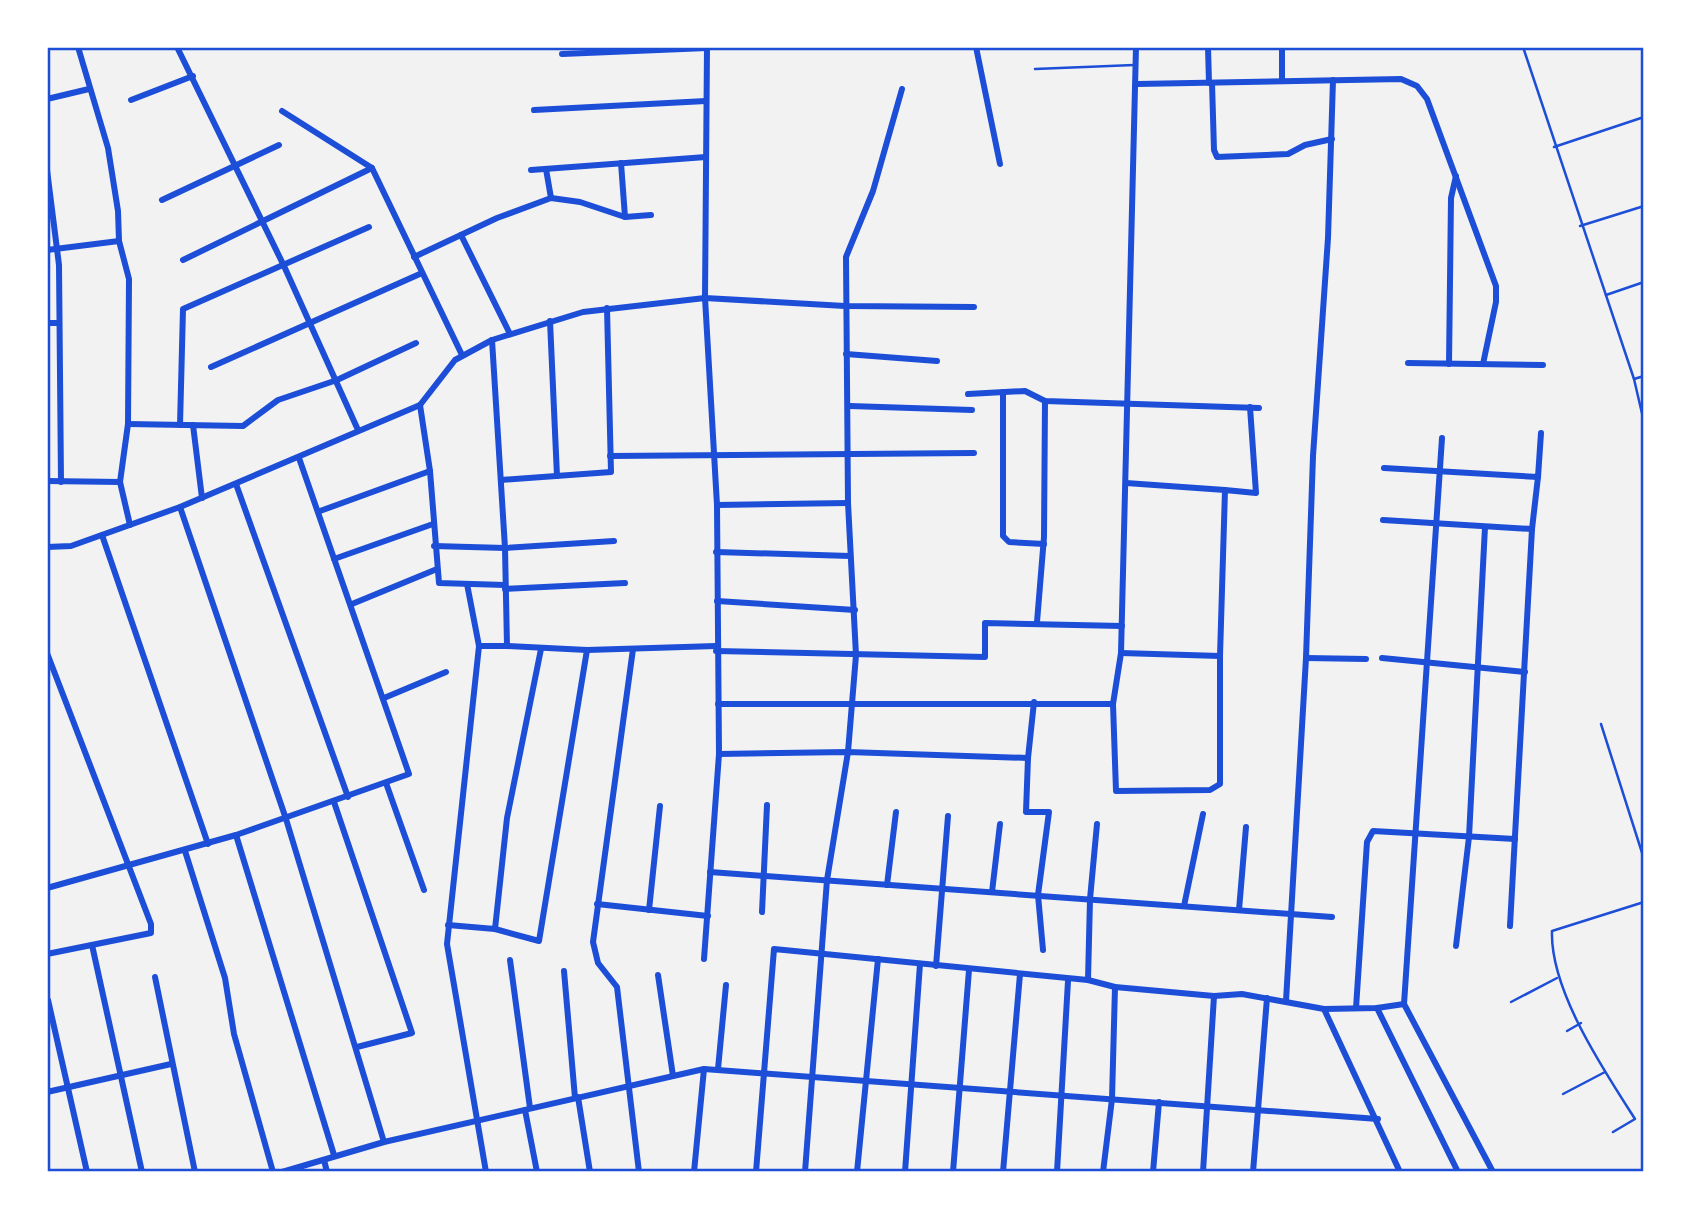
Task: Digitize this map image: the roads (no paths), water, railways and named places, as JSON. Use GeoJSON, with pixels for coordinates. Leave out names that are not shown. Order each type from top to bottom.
{"type":"FeatureCollection","features":[{"type":"Feature","properties":{"kind":"street"},"geometry":{"type":"LineString","coordinates":[[78,47],[108,148],[118,211],[119,241],[129,279],[128,424],[120,482],[130,525]]}},
{"type":"Feature","properties":{"kind":"street"},"geometry":{"type":"LineString","coordinates":[[177,47],[284,266],[358,430]]}},
{"type":"Feature","properties":{"kind":"street"},"geometry":{"type":"LineString","coordinates":[[976,47],[1000,164]]}},
{"type":"Feature","properties":{"kind":"street"},"geometry":{"type":"LineString","coordinates":[[1136,47],[1122,626],[1121,653],[1113,704],[1116,791],[1210,790],[1220,784],[1220,656],[1225,490]]}},
{"type":"Feature","properties":{"kind":"street"},"geometry":{"type":"LineString","coordinates":[[1208,47],[1214,150],[1217,157],[1288,155],[1305,145],[1332,139]]}},
{"type":"Feature","properties":{"kind":"street"},"geometry":{"type":"LineString","coordinates":[[1282,47],[1282,81]]}},
{"type":"Feature","properties":{"kind":"street"},"geometry":{"type":"LineString","coordinates":[[562,54],[707,48],[705,298],[717,505],[716,649],[719,754],[704,959]]}},
{"type":"Feature","properties":{"kind":"street"},"geometry":{"type":"LineString","coordinates":[[131,100],[193,76]]}},
{"type":"Feature","properties":{"kind":"street"},"geometry":{"type":"LineString","coordinates":[[1137,84],[1401,79],[1417,86],[1427,99],[1496,286],[1496,302],[1483,364]]}},
{"type":"Feature","properties":{"kind":"street"},"geometry":{"type":"LineString","coordinates":[[1286,1001],[1306,658],[1313,456],[1332,139],[1333,80]]}},
{"type":"Feature","properties":{"kind":"street"},"geometry":{"type":"LineString","coordinates":[[47,99],[89,89]]}},
{"type":"Feature","properties":{"kind":"street"},"geometry":{"type":"LineString","coordinates":[[805,1172],[824,953],[827,880],[848,752],[856,654],[848,503],[850,406],[845,306],[848,250],[873,191],[902,89]]}},
{"type":"Feature","properties":{"kind":"street"},"geometry":{"type":"LineString","coordinates":[[534,110],[706,102]]}},
{"type":"Feature","properties":{"kind":"street"},"geometry":{"type":"LineString","coordinates":[[282,111],[372,168],[463,355]]}},
{"type":"Feature","properties":{"kind":"street"},"geometry":{"type":"LineString","coordinates":[[162,200],[279,145]]}},
{"type":"Feature","properties":{"kind":"street"},"geometry":{"type":"LineString","coordinates":[[531,170],[706,157]]}},
{"type":"Feature","properties":{"kind":"street"},"geometry":{"type":"LineString","coordinates":[[621,163],[625,217]]}},
{"type":"Feature","properties":{"kind":"street"},"geometry":{"type":"LineString","coordinates":[[183,260],[372,168]]}},
{"type":"Feature","properties":{"kind":"street"},"geometry":{"type":"LineString","coordinates":[[546,169],[551,198]]}},
{"type":"Feature","properties":{"kind":"street"},"geometry":{"type":"LineString","coordinates":[[47,170],[57,250],[61,482]]}},
{"type":"Feature","properties":{"kind":"street"},"geometry":{"type":"LineString","coordinates":[[1449,364],[1451,193],[1456,174]]}},
{"type":"Feature","properties":{"kind":"street"},"geometry":{"type":"LineString","coordinates":[[414,257],[551,198],[580,202],[625,217],[652,215]]}},
{"type":"Feature","properties":{"kind":"street"},"geometry":{"type":"LineString","coordinates":[[180,425],[183,309],[369,227]]}},
{"type":"Feature","properties":{"kind":"street"},"geometry":{"type":"LineString","coordinates":[[461,235],[510,334]]}},
{"type":"Feature","properties":{"kind":"street"},"geometry":{"type":"LineString","coordinates":[[47,250],[119,241]]}},
{"type":"Feature","properties":{"kind":"street"},"geometry":{"type":"LineString","coordinates":[[211,367],[422,273]]}},
{"type":"Feature","properties":{"kind":"street"},"geometry":{"type":"LineString","coordinates":[[47,547],[71,546],[180,507],[420,405],[463,355],[492,340],[550,321],[607,308],[705,298],[845,306],[974,307]]}},
{"type":"Feature","properties":{"kind":"street"},"geometry":{"type":"LineString","coordinates":[[501,480],[611,472],[607,308]]}},
{"type":"Feature","properties":{"kind":"street"},"geometry":{"type":"LineString","coordinates":[[550,321],[557,476]]}},
{"type":"Feature","properties":{"kind":"street"},"geometry":{"type":"LineString","coordinates":[[47,323],[59,323]]}},
{"type":"Feature","properties":{"kind":"street"},"geometry":{"type":"LineString","coordinates":[[492,340],[505,548],[507,646]]}},
{"type":"Feature","properties":{"kind":"street"},"geometry":{"type":"LineString","coordinates":[[128,424],[243,426],[278,400],[337,380],[416,342]]}},
{"type":"Feature","properties":{"kind":"street"},"geometry":{"type":"LineString","coordinates":[[846,354],[937,361]]}},
{"type":"Feature","properties":{"kind":"street"},"geometry":{"type":"LineString","coordinates":[[1408,363],[1543,365]]}},
{"type":"Feature","properties":{"kind":"street"},"geometry":{"type":"LineString","coordinates":[[968,394],[1025,391],[1045,401],[1259,408]]}},
{"type":"Feature","properties":{"kind":"street"},"geometry":{"type":"LineString","coordinates":[[1003,392],[1003,536],[1009,542],[1044,544]]}},
{"type":"Feature","properties":{"kind":"street"},"geometry":{"type":"LineString","coordinates":[[1037,622],[1044,544],[1045,401]]}},
{"type":"Feature","properties":{"kind":"street"},"geometry":{"type":"LineString","coordinates":[[420,405],[430,471],[439,583],[505,587],[625,583]]}},
{"type":"Feature","properties":{"kind":"street"},"geometry":{"type":"LineString","coordinates":[[850,406],[972,410]]}},
{"type":"Feature","properties":{"kind":"street"},"geometry":{"type":"LineString","coordinates":[[1126,483],[1256,493],[1250,407]]}},
{"type":"Feature","properties":{"kind":"street"},"geometry":{"type":"LineString","coordinates":[[193,425],[202,498]]}},
{"type":"Feature","properties":{"kind":"street"},"geometry":{"type":"LineString","coordinates":[[1510,926],[1532,529],[1541,433]]}},
{"type":"Feature","properties":{"kind":"street"},"geometry":{"type":"LineString","coordinates":[[1442,438],[1404,1003],[1493,1172]]}},
{"type":"Feature","properties":{"kind":"street"},"geometry":{"type":"LineString","coordinates":[[611,456],[715,453],[974,453]]}},
{"type":"Feature","properties":{"kind":"street"},"geometry":{"type":"LineString","coordinates":[[47,888],[208,844],[409,774],[352,604],[334,559],[320,511],[299,458]]}},
{"type":"Feature","properties":{"kind":"street"},"geometry":{"type":"LineString","coordinates":[[1384,468],[1538,477]]}},
{"type":"Feature","properties":{"kind":"street"},"geometry":{"type":"LineString","coordinates":[[320,511],[430,471]]}},
{"type":"Feature","properties":{"kind":"street"},"geometry":{"type":"LineString","coordinates":[[47,481],[120,482]]}},
{"type":"Feature","properties":{"kind":"street"},"geometry":{"type":"LineString","coordinates":[[236,484],[348,797]]}},
{"type":"Feature","properties":{"kind":"street"},"geometry":{"type":"LineString","coordinates":[[717,505],[848,503]]}},
{"type":"Feature","properties":{"kind":"street"},"geometry":{"type":"LineString","coordinates":[[180,507],[286,819],[384,1142]]}},
{"type":"Feature","properties":{"kind":"street"},"geometry":{"type":"LineString","coordinates":[[1383,520],[1532,529]]}},
{"type":"Feature","properties":{"kind":"street"},"geometry":{"type":"LineString","coordinates":[[334,559],[433,524]]}},
{"type":"Feature","properties":{"kind":"street"},"geometry":{"type":"LineString","coordinates":[[1456,946],[1469,837],[1475,668],[1485,527]]}},
{"type":"Feature","properties":{"kind":"street"},"geometry":{"type":"LineString","coordinates":[[103,535],[208,844]]}},
{"type":"Feature","properties":{"kind":"street"},"geometry":{"type":"LineString","coordinates":[[435,546],[505,548],[614,541]]}},
{"type":"Feature","properties":{"kind":"street"},"geometry":{"type":"LineString","coordinates":[[716,552],[850,556]]}},
{"type":"Feature","properties":{"kind":"street"},"geometry":{"type":"LineString","coordinates":[[352,604],[438,569]]}},
{"type":"Feature","properties":{"kind":"street"},"geometry":{"type":"LineString","coordinates":[[467,584],[479,646],[447,944],[486,1172]]}},
{"type":"Feature","properties":{"kind":"street"},"geometry":{"type":"LineString","coordinates":[[717,601],[855,610]]}},
{"type":"Feature","properties":{"kind":"street"},"geometry":{"type":"LineString","coordinates":[[479,646],[587,650],[716,649],[985,657],[985,622],[1122,626]]}},
{"type":"Feature","properties":{"kind":"street"},"geometry":{"type":"LineString","coordinates":[[495,929],[507,818],[541,649]]}},
{"type":"Feature","properties":{"kind":"street"},"geometry":{"type":"LineString","coordinates":[[633,649],[597,904],[595,952],[598,963],[617,987],[639,1172]]}},
{"type":"Feature","properties":{"kind":"street"},"geometry":{"type":"LineString","coordinates":[[448,925],[495,929],[539,941],[587,650]]}},
{"type":"Feature","properties":{"kind":"street"},"geometry":{"type":"LineString","coordinates":[[47,653],[151,924],[151,933],[47,954]]}},
{"type":"Feature","properties":{"kind":"street"},"geometry":{"type":"LineString","coordinates":[[1121,653],[1220,656]]}},
{"type":"Feature","properties":{"kind":"street"},"geometry":{"type":"LineString","coordinates":[[1306,658],[1366,659]]}},
{"type":"Feature","properties":{"kind":"street"},"geometry":{"type":"LineString","coordinates":[[1382,659],[1525,671]]}},
{"type":"Feature","properties":{"kind":"street"},"geometry":{"type":"LineString","coordinates":[[384,698],[446,672]]}},
{"type":"Feature","properties":{"kind":"street"},"geometry":{"type":"LineString","coordinates":[[1034,702],[1026,812],[1049,812],[1038,895],[1043,950]]}},
{"type":"Feature","properties":{"kind":"street"},"geometry":{"type":"LineString","coordinates":[[718,704],[1113,704]]}},
{"type":"Feature","properties":{"kind":"street"},"geometry":{"type":"LineString","coordinates":[[719,754],[848,752],[1028,758]]}},
{"type":"Feature","properties":{"kind":"street"},"geometry":{"type":"LineString","coordinates":[[386,783],[424,890]]}},
{"type":"Feature","properties":{"kind":"street"},"geometry":{"type":"LineString","coordinates":[[334,802],[412,1033],[357,1047]]}},
{"type":"Feature","properties":{"kind":"street"},"geometry":{"type":"LineString","coordinates":[[649,910],[660,806]]}},
{"type":"Feature","properties":{"kind":"street"},"geometry":{"type":"LineString","coordinates":[[761,912],[768,806]]}},
{"type":"Feature","properties":{"kind":"street"},"geometry":{"type":"LineString","coordinates":[[887,885],[896,812]]}},
{"type":"Feature","properties":{"kind":"street"},"geometry":{"type":"LineString","coordinates":[[1184,906],[1203,814]]}},
{"type":"Feature","properties":{"kind":"street"},"geometry":{"type":"LineString","coordinates":[[936,966],[948,816]]}},
{"type":"Feature","properties":{"kind":"street"},"geometry":{"type":"LineString","coordinates":[[992,892],[1000,824]]}},
{"type":"Feature","properties":{"kind":"street"},"geometry":{"type":"LineString","coordinates":[[1088,980],[1090,899],[1097,824]]}},
{"type":"Feature","properties":{"kind":"street"},"geometry":{"type":"LineString","coordinates":[[1239,910],[1246,827]]}},
{"type":"Feature","properties":{"kind":"street"},"geometry":{"type":"LineString","coordinates":[[1356,1008],[1367,842],[1373,831],[1515,839]]}},
{"type":"Feature","properties":{"kind":"street"},"geometry":{"type":"LineString","coordinates":[[236,835],[334,1155]]}},
{"type":"Feature","properties":{"kind":"street"},"geometry":{"type":"LineString","coordinates":[[185,851],[225,978],[234,1034],[273,1172]]}},
{"type":"Feature","properties":{"kind":"street"},"geometry":{"type":"LineString","coordinates":[[710,872],[1332,917]]}},
{"type":"Feature","properties":{"kind":"street"},"geometry":{"type":"LineString","coordinates":[[597,904],[708,916]]}},
{"type":"Feature","properties":{"kind":"street"},"geometry":{"type":"LineString","coordinates":[[93,945],[142,1172]]}},
{"type":"Feature","properties":{"kind":"street"},"geometry":{"type":"LineString","coordinates":[[757,1172],[774,950],[824,953],[1068,981],[1088,980],[1115,987],[1214,996],[1242,994],[1324,1009],[1377,1008],[1404,1003]]}},
{"type":"Feature","properties":{"kind":"street"},"geometry":{"type":"LineString","coordinates":[[857,1172],[878,959]]}},
{"type":"Feature","properties":{"kind":"street"},"geometry":{"type":"LineString","coordinates":[[510,961],[537,1172]]}},
{"type":"Feature","properties":{"kind":"street"},"geometry":{"type":"LineString","coordinates":[[905,1172],[920,964]]}},
{"type":"Feature","properties":{"kind":"street"},"geometry":{"type":"LineString","coordinates":[[953,1172],[969,970]]}},
{"type":"Feature","properties":{"kind":"street"},"geometry":{"type":"LineString","coordinates":[[564,971],[577,1098],[590,1172]]}},
{"type":"Feature","properties":{"kind":"street"},"geometry":{"type":"LineString","coordinates":[[1003,1172],[1020,974]]}},
{"type":"Feature","properties":{"kind":"street"},"geometry":{"type":"LineString","coordinates":[[658,975],[673,1076]]}},
{"type":"Feature","properties":{"kind":"street"},"geometry":{"type":"LineString","coordinates":[[155,977],[195,1172]]}},
{"type":"Feature","properties":{"kind":"street"},"geometry":{"type":"LineString","coordinates":[[1058,1172],[1068,981]]}},
{"type":"Feature","properties":{"kind":"street"},"geometry":{"type":"LineString","coordinates":[[718,1069],[726,985]]}},
{"type":"Feature","properties":{"kind":"street"},"geometry":{"type":"LineString","coordinates":[[1103,1172],[1112,1099],[1115,987]]}},
{"type":"Feature","properties":{"kind":"street"},"geometry":{"type":"LineString","coordinates":[[1203,1172],[1214,996]]}},
{"type":"Feature","properties":{"kind":"street"},"geometry":{"type":"LineString","coordinates":[[1253,1172],[1267,998]]}},
{"type":"Feature","properties":{"kind":"street"},"geometry":{"type":"LineString","coordinates":[[48,1000],[87,1172]]}},
{"type":"Feature","properties":{"kind":"street"},"geometry":{"type":"LineString","coordinates":[[1377,1008],[1458,1172]]}},
{"type":"Feature","properties":{"kind":"street"},"geometry":{"type":"LineString","coordinates":[[1324,1009],[1401,1172]]}},
{"type":"Feature","properties":{"kind":"street"},"geometry":{"type":"LineString","coordinates":[[47,1092],[171,1064]]}},
{"type":"Feature","properties":{"kind":"street"},"geometry":{"type":"LineString","coordinates":[[694,1172],[704,1069]]}},
{"type":"Feature","properties":{"kind":"street"},"geometry":{"type":"LineString","coordinates":[[282,1172],[384,1142],[704,1069],[1378,1119]]}},
{"type":"Feature","properties":{"kind":"street"},"geometry":{"type":"LineString","coordinates":[[1153,1172],[1159,1102]]}},
{"type":"Feature","properties":{"kind":"street"},"geometry":{"type":"LineString","coordinates":[[324,1160],[327,1172]]}},
{"type":"Feature","properties":{"kind":"lane"},"geometry":{"type":"LineString","coordinates":[[1523,47],[1580,226],[1634,379],[1644,422]]}},
{"type":"Feature","properties":{"kind":"lane"},"geometry":{"type":"LineString","coordinates":[[1035,69],[1137,65]]}},
{"type":"Feature","properties":{"kind":"lane"},"geometry":{"type":"LineString","coordinates":[[1554,147],[1644,117]]}},
{"type":"Feature","properties":{"kind":"lane"},"geometry":{"type":"LineString","coordinates":[[1580,226],[1644,206]]}},
{"type":"Feature","properties":{"kind":"lane"},"geometry":{"type":"LineString","coordinates":[[1606,295],[1644,282]]}},
{"type":"Feature","properties":{"kind":"lane"},"geometry":{"type":"LineString","coordinates":[[1634,379],[1644,376]]}},
{"type":"Feature","properties":{"kind":"lane"},"geometry":{"type":"LineString","coordinates":[[1601,724],[1644,859]]}},
{"type":"Feature","properties":{"kind":"lane"},"geometry":{"type":"LineString","coordinates":[[1613,1132],[1635,1119],[1605,1072],[1558,978],[1551,954],[1552,931],[1644,902]]}},
{"type":"Feature","properties":{"kind":"lane"},"geometry":{"type":"LineString","coordinates":[[1511,1002],[1558,978]]}},
{"type":"Feature","properties":{"kind":"lane"},"geometry":{"type":"LineString","coordinates":[[1567,1031],[1581,1023]]}},
{"type":"Feature","properties":{"kind":"lane"},"geometry":{"type":"LineString","coordinates":[[1563,1094],[1605,1072]]}}]}
